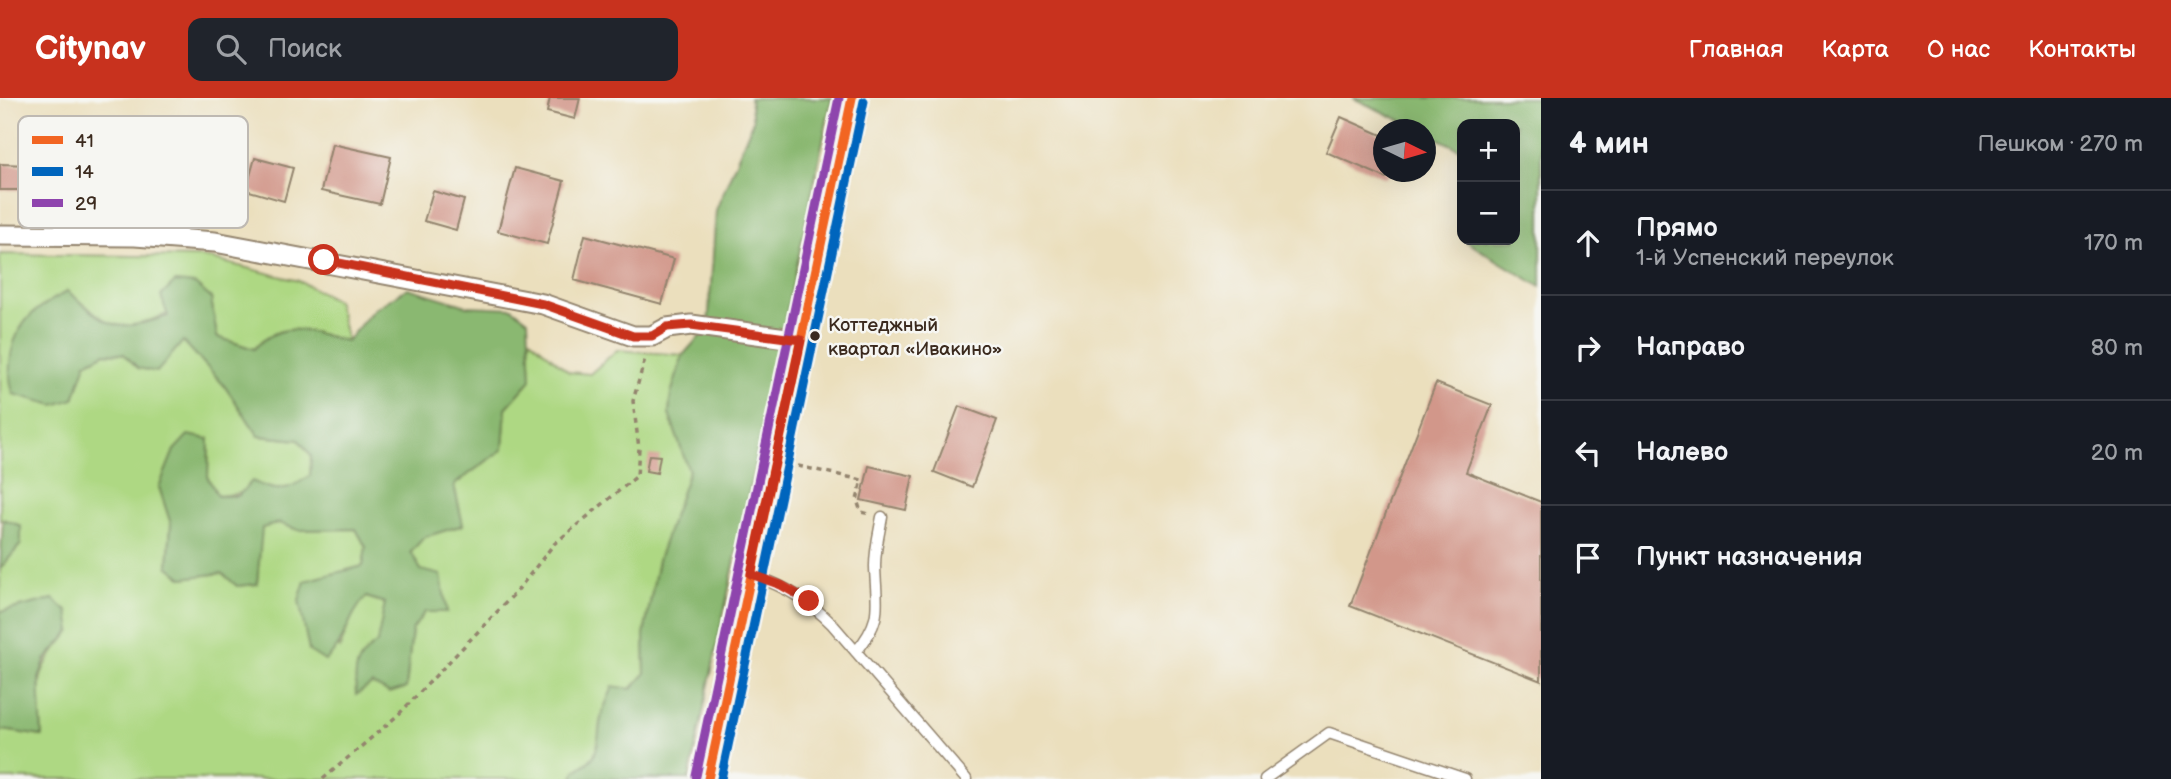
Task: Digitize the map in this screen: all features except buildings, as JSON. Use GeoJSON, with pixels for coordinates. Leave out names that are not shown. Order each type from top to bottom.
{"type":"FeatureCollection","features":[{"type":"Feature","properties":{"kind":"main road"},"geometry":{"type":"LineString","coordinates":[[708,779],[852,98]]}},
{"type":"Feature","properties":{"kind":"street"},"geometry":{"type":"LineString","coordinates":[[0,234],[135,236],[215,242],[543,304],[633,336],[652,336],[667,327],[691,325],[801,340]]}},
{"type":"Feature","properties":{"kind":"lane"},"geometry":{"type":"LineString","coordinates":[[856,652],[873,631],[879,594],[875,556],[882,517]]}},
{"type":"Feature","properties":{"kind":"lane"},"geometry":{"type":"LineString","coordinates":[[751,574],[781,585],[809,601],[965,779]]}},
{"type":"Feature","properties":{"kind":"lane"},"geometry":{"type":"LineString","coordinates":[[1265,779],[1329,733],[1465,779]]}},
{"type":"Feature","properties":{"kind":"path"},"geometry":{"type":"LineString","coordinates":[[323,779],[398,715],[517,591],[554,544],[618,488],[636,476],[639,448],[634,401],[652,336]]}},
{"type":"Feature","properties":{"kind":"path"},"geometry":{"type":"LineString","coordinates":[[796,466],[862,480],[857,500],[861,512],[882,517]]}},
{"type":"Feature","properties":{"kind":"green space"},"geometry":{"type":"Polygon","coordinates":[[[750,98],[832,98],[689,779],[573,779],[575,771],[596,752],[602,714],[613,686],[632,689],[645,674],[644,635],[658,560],[689,471],[669,414],[671,394],[683,355],[708,327],[716,210],[753,121],[750,98]]]}},
{"type":"Feature","properties":{"kind":"green space"},"geometry":{"type":"Polygon","coordinates":[[[1353,98],[1541,98],[1541,287],[1472,245],[1520,245],[1520,119],[1457,119],[1457,148],[1436,138],[1436,119],[1398,119],[1353,98]]]}},
{"type":"Feature","properties":{"kind":"green space"},"geometry":{"type":"Polygon","coordinates":[[[0,254],[203,257],[299,281],[337,301],[347,341],[309,331],[287,330],[265,339],[254,349],[217,337],[211,298],[132,327],[112,326],[67,291],[74,399],[86,363],[105,353],[124,354],[138,368],[183,340],[223,384],[259,436],[299,440],[311,456],[311,476],[292,487],[217,496],[208,478],[209,439],[159,487],[171,524],[168,566],[183,578],[222,573],[237,586],[257,584],[261,528],[279,523],[298,530],[356,529],[366,547],[363,566],[305,581],[340,648],[354,610],[366,597],[385,603],[372,684],[406,688],[412,630],[425,612],[421,570],[410,552],[424,537],[463,525],[454,485],[503,449],[506,408],[531,380],[529,338],[569,372],[590,374],[617,350],[683,355],[671,394],[669,414],[689,471],[658,561],[644,635],[645,674],[600,722],[598,745],[589,761],[575,771],[573,779],[0,779],[0,733],[3,730],[42,736],[40,679],[49,658],[71,631],[53,599],[0,612],[0,569],[21,544],[21,526],[3,519],[0,521],[0,254]]]}},
{"type":"Feature","properties":{"kind":"green space"},"geometry":{"type":"Polygon","coordinates":[[[175,282],[195,284],[211,298],[217,337],[254,349],[265,339],[287,330],[347,341],[373,310],[408,288],[467,306],[512,308],[528,320],[531,380],[506,408],[503,449],[454,485],[463,525],[424,537],[411,552],[421,570],[441,575],[447,612],[425,612],[412,630],[406,688],[389,693],[372,684],[356,695],[355,678],[358,665],[364,654],[377,643],[385,603],[366,597],[354,613],[338,646],[325,661],[309,651],[299,600],[305,581],[363,566],[366,547],[356,529],[298,530],[279,523],[262,528],[257,584],[237,586],[222,573],[183,578],[168,566],[171,524],[159,487],[174,450],[188,435],[209,439],[208,478],[218,496],[238,496],[252,481],[269,488],[282,489],[310,476],[311,456],[299,440],[259,436],[223,384],[183,341],[157,372],[138,368],[124,354],[105,353],[86,363],[74,399],[54,405],[13,394],[11,353],[23,324],[38,309],[67,291],[94,313],[113,324],[134,325],[168,316],[161,296],[175,282]]]}},
{"type":"Feature","properties":{"kind":"green space"},"geometry":{"type":"Polygon","coordinates":[[[3,519],[21,526],[21,544],[0,569],[3,519]]]}},
{"type":"Feature","properties":{"kind":"green space"},"geometry":{"type":"Polygon","coordinates":[[[53,599],[68,612],[71,631],[45,660],[39,679],[42,736],[3,730],[0,733],[0,612],[53,599]]]}},
{"type":"Feature","properties":{"kind":"transit line","name":"29"},"geometry":{"type":"LineString","coordinates":[[696,776],[839,98]]}},
{"type":"Feature","properties":{"kind":"transit line","name":"41"},"geometry":{"type":"LineString","coordinates":[[708,779],[852,98]]}},
{"type":"Feature","properties":{"kind":"transit line","name":"14"},"geometry":{"type":"LineString","coordinates":[[721,779],[864,101]]}},
{"type":"Feature","properties":{"kind":"place","name":"Коттеджный квартал «Ивакино»"},"geometry":{"type":"Point","coordinates":[815,336]}},
{"type":"Feature","properties":{"kind":"route"},"geometry":{"type":"LineString","coordinates":[[324,260],[543,304],[633,336],[652,336],[667,327],[691,325],[801,340],[751,574],[781,585],[809,601]]}}]}
